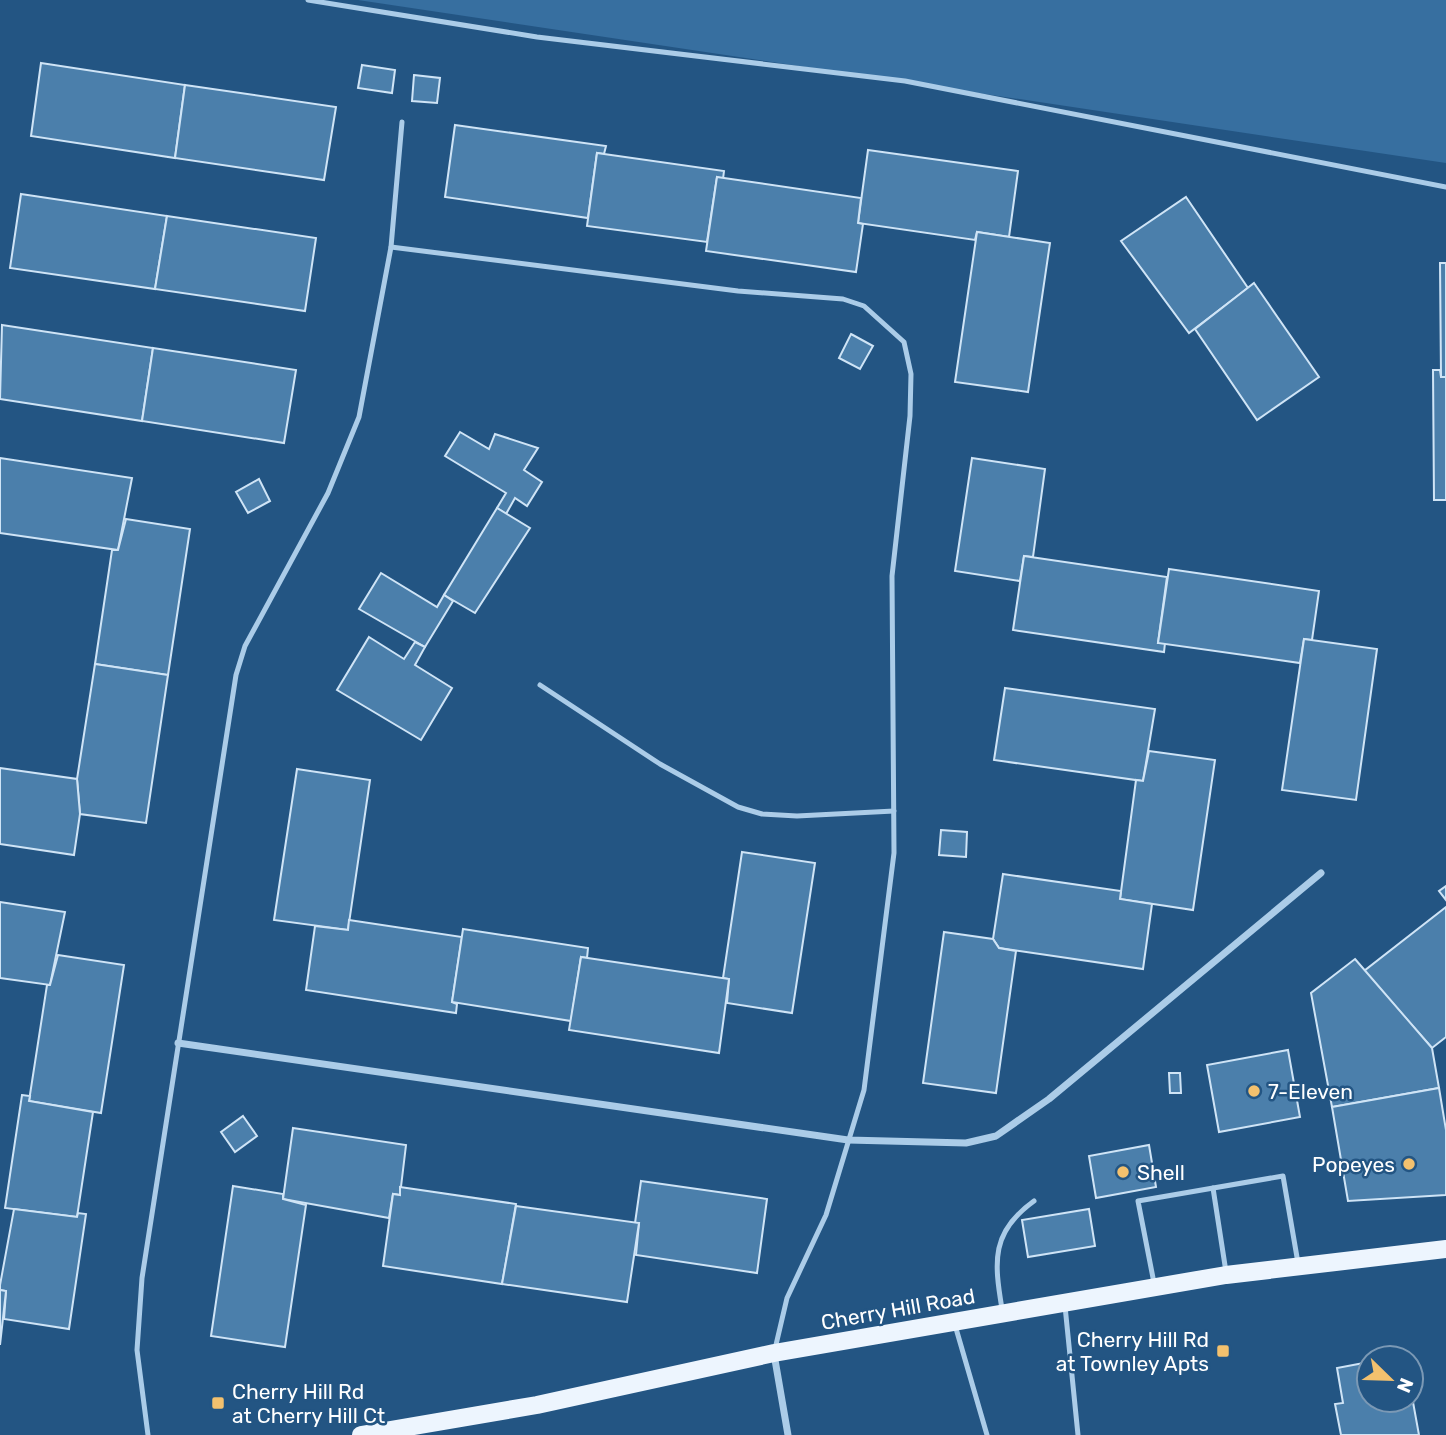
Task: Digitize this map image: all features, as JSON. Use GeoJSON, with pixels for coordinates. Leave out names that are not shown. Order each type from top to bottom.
{"type":"FeatureCollection","features":[{"type":"Feature","properties":{"kind":"main road","name":"Cherry Hill Road"},"geometry":{"type":"LineString","coordinates":[[361,1435],[537,1405],[774,1353],[1226,1275],[1446,1249]]}},
{"type":"Feature","properties":{"kind":"street"},"geometry":{"type":"LineString","coordinates":[[178,1043],[848,1140],[966,1143],[996,1136],[1049,1099],[1321,873]]}},
{"type":"Feature","properties":{"kind":"street"},"geometry":{"type":"LineString","coordinates":[[774,1353],[788,1435]]}},
{"type":"Feature","properties":{"kind":"lane"},"geometry":{"type":"LineString","coordinates":[[309,0],[537,37],[905,81],[1446,187]]}},
{"type":"Feature","properties":{"kind":"lane"},"geometry":{"type":"LineString","coordinates":[[148,1435],[137,1350],[142,1278],[236,676],[245,646],[328,493],[359,417],[391,247],[402,122]]}},
{"type":"Feature","properties":{"kind":"lane"},"geometry":{"type":"LineString","coordinates":[[391,247],[738,291],[843,299],[864,306],[886,322],[904,342],[911,374],[910,416],[892,576],[894,853],[864,1090],[825,1215],[788,1298],[774,1353]]}},
{"type":"Feature","properties":{"kind":"lane"},"geometry":{"type":"LineString","coordinates":[[540,685],[660,764],[738,807],[762,814],[797,817],[894,811]]}},
{"type":"Feature","properties":{"kind":"lane"},"geometry":{"type":"LineString","coordinates":[[1155,1288],[1138,1201],[1283,1176],[1298,1266]]}},
{"type":"Feature","properties":{"kind":"lane"},"geometry":{"type":"LineString","coordinates":[[1213,1188],[1226,1275]]}},
{"type":"Feature","properties":{"kind":"lane"},"geometry":{"type":"LineString","coordinates":[[1003,1314],[995,1270],[999,1240],[1013,1216],[1034,1201]]}},
{"type":"Feature","properties":{"kind":"lane"},"geometry":{"type":"LineString","coordinates":[[1065,1303],[1078,1435]]}},
{"type":"Feature","properties":{"kind":"lane"},"geometry":{"type":"LineString","coordinates":[[954,1322],[987,1435]]}},
{"type":"Feature","properties":{"kind":"shaded area"},"geometry":{"type":"Polygon","coordinates":[[[358,0],[1446,0],[1446,163],[358,0]]]}},
{"type":"Feature","properties":{"kind":"building"},"geometry":{"type":"Polygon","coordinates":[[[41,63],[185,85],[175,158],[31,136],[41,63]]]}},
{"type":"Feature","properties":{"kind":"building"},"geometry":{"type":"Polygon","coordinates":[[[362,65],[395,70],[392,93],[358,88],[362,65]]]}},
{"type":"Feature","properties":{"kind":"building"},"geometry":{"type":"Polygon","coordinates":[[[414,75],[440,78],[437,103],[412,101],[414,75]]]}},
{"type":"Feature","properties":{"kind":"building"},"geometry":{"type":"Polygon","coordinates":[[[185,85],[336,107],[324,180],[175,158],[185,85]]]}},
{"type":"Feature","properties":{"kind":"building"},"geometry":{"type":"Polygon","coordinates":[[[455,125],[606,146],[604,154],[597,153],[588,218],[445,197],[455,125]]]}},
{"type":"Feature","properties":{"kind":"building"},"geometry":{"type":"Polygon","coordinates":[[[868,150],[1018,171],[1009,237],[977,232],[975,240],[858,223],[868,150]]]}},
{"type":"Feature","properties":{"kind":"building"},"geometry":{"type":"Polygon","coordinates":[[[597,153],[724,171],[723,179],[717,177],[707,242],[587,226],[597,153]]]}},
{"type":"Feature","properties":{"kind":"building"},"geometry":{"type":"Polygon","coordinates":[[[717,177],[861,198],[858,223],[863,224],[856,272],[706,251],[717,177]]]}},
{"type":"Feature","properties":{"kind":"building"},"geometry":{"type":"Polygon","coordinates":[[[21,194],[167,216],[155,289],[10,268],[21,194]]]}},
{"type":"Feature","properties":{"kind":"building"},"geometry":{"type":"Polygon","coordinates":[[[1186,197],[1248,288],[1189,333],[1121,241],[1186,197]]]}},
{"type":"Feature","properties":{"kind":"building"},"geometry":{"type":"Polygon","coordinates":[[[167,216],[316,238],[305,311],[155,289],[167,216]]]}},
{"type":"Feature","properties":{"kind":"building"},"geometry":{"type":"Polygon","coordinates":[[[977,232],[1050,243],[1028,392],[955,382],[977,232]]]}},
{"type":"Feature","properties":{"kind":"building"},"geometry":{"type":"Polygon","coordinates":[[[1440,263],[1446,263],[1446,377],[1441,377],[1440,263]]]}},
{"type":"Feature","properties":{"kind":"building"},"geometry":{"type":"Polygon","coordinates":[[[1254,283],[1319,377],[1257,420],[1195,329],[1254,283]]]}},
{"type":"Feature","properties":{"kind":"building"},"geometry":{"type":"Polygon","coordinates":[[[2,325],[153,348],[142,421],[0,399],[2,325]]]}},
{"type":"Feature","properties":{"kind":"building"},"geometry":{"type":"Polygon","coordinates":[[[851,334],[873,346],[860,369],[839,358],[851,334]]]}},
{"type":"Feature","properties":{"kind":"building"},"geometry":{"type":"Polygon","coordinates":[[[153,348],[296,370],[284,443],[142,421],[153,348]]]}},
{"type":"Feature","properties":{"kind":"building"},"geometry":{"type":"Polygon","coordinates":[[[1433,370],[1440,370],[1441,377],[1446,377],[1446,500],[1434,500],[1433,370]]]}},
{"type":"Feature","properties":{"kind":"building"},"geometry":{"type":"Polygon","coordinates":[[[460,432],[489,449],[495,434],[538,448],[524,470],[542,482],[527,506],[515,498],[506,514],[497,508],[506,493],[445,456],[460,432]]]}},
{"type":"Feature","properties":{"kind":"building"},"geometry":{"type":"Polygon","coordinates":[[[0,458],[132,478],[118,550],[0,533],[0,458]]]}},
{"type":"Feature","properties":{"kind":"building"},"geometry":{"type":"Polygon","coordinates":[[[972,458],[1045,469],[1033,557],[1024,556],[1020,581],[955,571],[972,458]]]}},
{"type":"Feature","properties":{"kind":"building"},"geometry":{"type":"Polygon","coordinates":[[[259,479],[270,501],[248,513],[236,492],[259,479]]]}},
{"type":"Feature","properties":{"kind":"building"},"geometry":{"type":"Polygon","coordinates":[[[497,508],[530,528],[475,613],[444,595],[497,508]]]}},
{"type":"Feature","properties":{"kind":"building"},"geometry":{"type":"Polygon","coordinates":[[[126,519],[190,529],[168,675],[95,664],[112,550],[118,550],[126,519]]]}},
{"type":"Feature","properties":{"kind":"building"},"geometry":{"type":"Polygon","coordinates":[[[1024,556],[1167,577],[1158,643],[1165,643],[1164,652],[1013,630],[1024,556]]]}},
{"type":"Feature","properties":{"kind":"building"},"geometry":{"type":"Polygon","coordinates":[[[1169,569],[1319,591],[1312,640],[1304,639],[1300,663],[1158,643],[1169,569]]]}},
{"type":"Feature","properties":{"kind":"building"},"geometry":{"type":"Polygon","coordinates":[[[381,573],[437,607],[444,595],[453,601],[425,647],[359,609],[381,573]]]}},
{"type":"Feature","properties":{"kind":"building"},"geometry":{"type":"Polygon","coordinates":[[[369,637],[404,659],[415,642],[425,647],[415,665],[452,688],[421,740],[337,690],[369,637]]]}},
{"type":"Feature","properties":{"kind":"building"},"geometry":{"type":"Polygon","coordinates":[[[1304,639],[1377,649],[1356,800],[1282,790],[1304,639]]]}},
{"type":"Feature","properties":{"kind":"building"},"geometry":{"type":"Polygon","coordinates":[[[95,664],[168,675],[146,823],[80,814],[77,779],[95,664]]]}},
{"type":"Feature","properties":{"kind":"building"},"geometry":{"type":"Polygon","coordinates":[[[1005,688],[1155,709],[1143,781],[994,760],[1005,688]]]}},
{"type":"Feature","properties":{"kind":"building"},"geometry":{"type":"Polygon","coordinates":[[[1149,751],[1215,760],[1193,910],[1120,899],[1136,780],[1143,781],[1149,751]]]}},
{"type":"Feature","properties":{"kind":"building"},"geometry":{"type":"Polygon","coordinates":[[[0,768],[77,779],[80,814],[74,855],[0,844],[0,768]]]}},
{"type":"Feature","properties":{"kind":"building"},"geometry":{"type":"Polygon","coordinates":[[[297,769],[370,780],[348,930],[274,920],[297,769]]]}},
{"type":"Feature","properties":{"kind":"building"},"geometry":{"type":"Polygon","coordinates":[[[941,830],[967,832],[966,857],[939,855],[941,830]]]}},
{"type":"Feature","properties":{"kind":"building"},"geometry":{"type":"Polygon","coordinates":[[[742,852],[815,863],[792,1013],[727,1003],[729,979],[723,978],[742,852]]]}},
{"type":"Feature","properties":{"kind":"building"},"geometry":{"type":"Polygon","coordinates":[[[1003,874],[1121,891],[1120,899],[1152,904],[1143,969],[999,948],[993,939],[1003,874]]]}},
{"type":"Feature","properties":{"kind":"building"},"geometry":{"type":"Polygon","coordinates":[[[1446,886],[1446,900],[1439,891],[1446,886]]]}},
{"type":"Feature","properties":{"kind":"building"},"geometry":{"type":"Polygon","coordinates":[[[0,902],[65,912],[50,985],[0,978],[0,902]]]}},
{"type":"Feature","properties":{"kind":"building"},"geometry":{"type":"Polygon","coordinates":[[[1446,907],[1446,1037],[1432,1048],[1364,971],[1446,907]]]}},
{"type":"Feature","properties":{"kind":"building"},"geometry":{"type":"Polygon","coordinates":[[[349,920],[462,937],[452,1002],[457,1004],[456,1013],[306,990],[315,926],[348,930],[349,920]]]}},
{"type":"Feature","properties":{"kind":"building"},"geometry":{"type":"Polygon","coordinates":[[[463,929],[588,948],[587,958],[581,957],[571,1021],[452,1002],[463,929]]]}},
{"type":"Feature","properties":{"kind":"building"},"geometry":{"type":"Polygon","coordinates":[[[944,932],[993,939],[999,948],[1016,951],[996,1093],[923,1083],[944,932]]]}},
{"type":"Feature","properties":{"kind":"building"},"geometry":{"type":"Polygon","coordinates":[[[58,955],[124,965],[101,1113],[29,1101],[47,985],[50,985],[58,955]]]}},
{"type":"Feature","properties":{"kind":"building"},"geometry":{"type":"Polygon","coordinates":[[[581,957],[729,979],[719,1053],[569,1030],[581,957]]]}},
{"type":"Feature","properties":{"kind":"building"},"geometry":{"type":"Polygon","coordinates":[[[1355,959],[1432,1048],[1439,1088],[1332,1107],[1311,993],[1355,959]]]}},
{"type":"Feature","properties":{"kind":"building","name":"7-Eleven"},"geometry":{"type":"Polygon","coordinates":[[[1288,1050],[1300,1117],[1219,1132],[1207,1065],[1288,1050]]]}},
{"type":"Feature","properties":{"kind":"building"},"geometry":{"type":"Polygon","coordinates":[[[1169,1073],[1180,1073],[1181,1093],[1170,1093],[1169,1073]]]}},
{"type":"Feature","properties":{"kind":"building"},"geometry":{"type":"Polygon","coordinates":[[[1439,1088],[1446,1130],[1446,1195],[1348,1201],[1332,1107],[1439,1088]]]}},
{"type":"Feature","properties":{"kind":"building"},"geometry":{"type":"Polygon","coordinates":[[[22,1095],[30,1096],[29,1101],[93,1112],[77,1217],[5,1208],[22,1095]]]}},
{"type":"Feature","properties":{"kind":"building"},"geometry":{"type":"Polygon","coordinates":[[[243,1116],[257,1136],[235,1152],[221,1132],[243,1116]]]}},
{"type":"Feature","properties":{"kind":"building"},"geometry":{"type":"Polygon","coordinates":[[[293,1128],[406,1145],[400,1195],[393,1194],[389,1218],[283,1199],[293,1128]]]}},
{"type":"Feature","properties":{"kind":"building","name":"Shell"},"geometry":{"type":"Polygon","coordinates":[[[1149,1145],[1156,1187],[1096,1198],[1089,1156],[1149,1145]]]}},
{"type":"Feature","properties":{"kind":"building"},"geometry":{"type":"Polygon","coordinates":[[[641,1181],[767,1199],[757,1273],[636,1255],[639,1223],[635,1223],[641,1181]]]}},
{"type":"Feature","properties":{"kind":"building"},"geometry":{"type":"Polygon","coordinates":[[[233,1186],[283,1194],[283,1199],[306,1205],[285,1347],[211,1336],[233,1186]]]}},
{"type":"Feature","properties":{"kind":"building"},"geometry":{"type":"Polygon","coordinates":[[[400,1187],[516,1204],[502,1284],[383,1266],[393,1194],[400,1195],[400,1187]]]}},
{"type":"Feature","properties":{"kind":"building"},"geometry":{"type":"Polygon","coordinates":[[[516,1206],[639,1223],[627,1302],[502,1284],[516,1206]]]}},
{"type":"Feature","properties":{"kind":"building"},"geometry":{"type":"Polygon","coordinates":[[[14,1209],[77,1217],[78,1213],[86,1214],[69,1329],[4,1319],[6,1291],[0,1290],[0,1285],[14,1209]]]}},
{"type":"Feature","properties":{"kind":"building","name":"Shell"},"geometry":{"type":"Polygon","coordinates":[[[1089,1209],[1095,1246],[1028,1257],[1022,1220],[1089,1209]]]}},
{"type":"Feature","properties":{"kind":"building"},"geometry":{"type":"Polygon","coordinates":[[[0,1290],[6,1291],[0,1345],[0,1290]]]}},
{"type":"Feature","properties":{"kind":"building"},"geometry":{"type":"Polygon","coordinates":[[[1355,1365],[1355,1414],[1415,1414],[1419,1435],[1341,1435],[1335,1404],[1343,1403],[1337,1368],[1355,1365]]]}},
{"type":"Feature","properties":{"kind":"place","name":"7-Eleven"},"geometry":{"type":"Point","coordinates":[1254,1091]}},
{"type":"Feature","properties":{"kind":"place","name":"Popeyes"},"geometry":{"type":"Point","coordinates":[1409,1164]}},
{"type":"Feature","properties":{"kind":"place","name":"Shell"},"geometry":{"type":"Point","coordinates":[1123,1172]}},
{"type":"Feature","properties":{"kind":"place","name":"Cherry Hill Rd at Townley Apts"},"geometry":{"type":"Point","coordinates":[1223,1351]}},
{"type":"Feature","properties":{"kind":"place","name":"Cherry Hill Rd at Cherry Hill Ct"},"geometry":{"type":"Point","coordinates":[218,1403]}}]}
